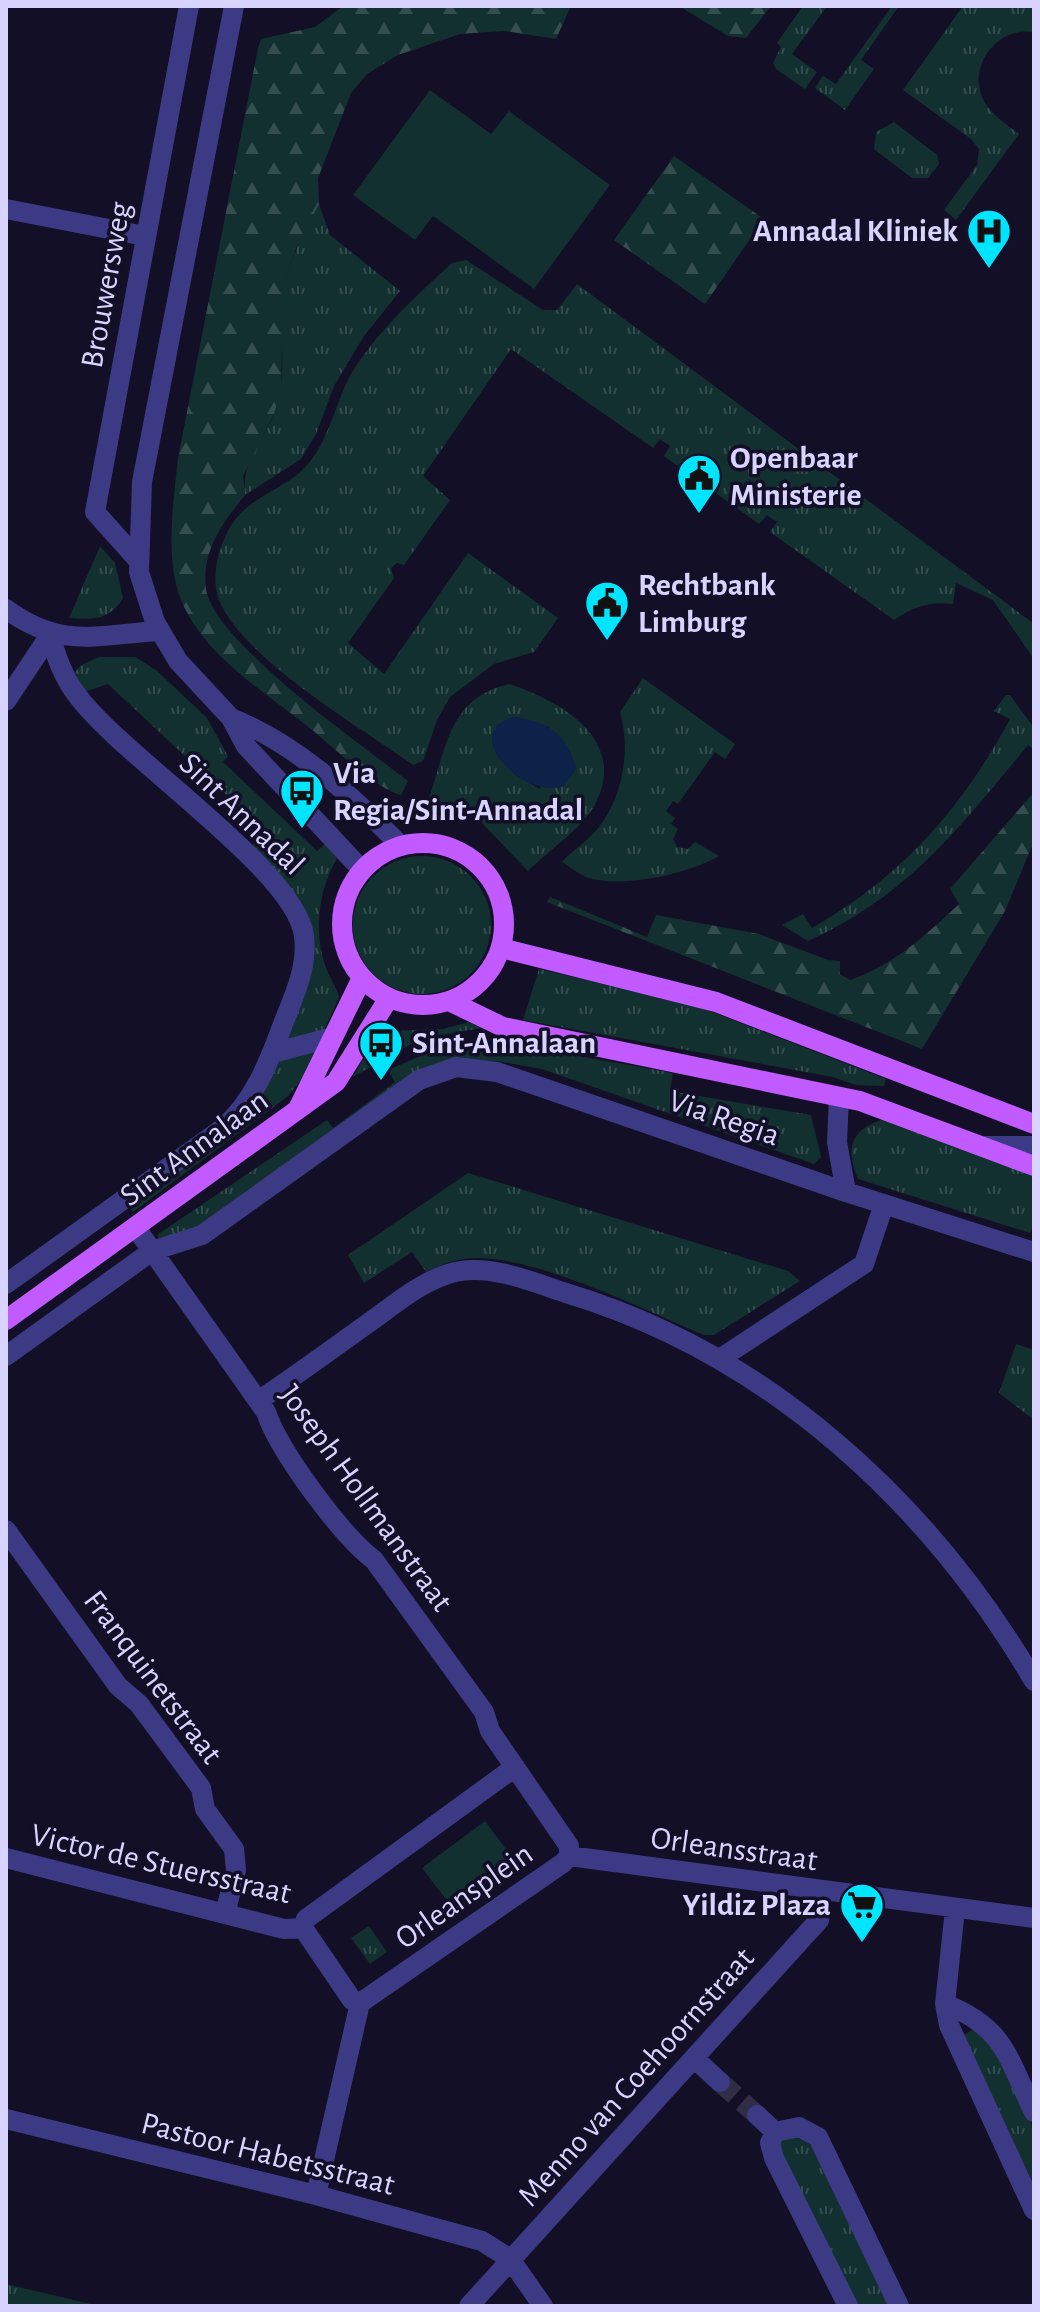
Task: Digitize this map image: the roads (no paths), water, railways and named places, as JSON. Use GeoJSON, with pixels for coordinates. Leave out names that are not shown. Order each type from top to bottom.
{"type":"FeatureCollection","features":[{"type":"Feature","properties":{"kind":"main road"},"geometry":{"type":"LineString","coordinates":[[443,845],[458,850],[483,868],[501,899],[505,926],[501,948],[484,978],[449,1001],[422,1006],[389,998],[362,978],[349,957],[342,927],[345,902],[362,870],[375,858],[401,846],[443,845]]}},
{"type":"Feature","properties":{"kind":"main road"},"geometry":{"type":"LineString","coordinates":[[501,948],[716,1002],[1034,1124]]}},
{"type":"Feature","properties":{"kind":"main road","name":"Sint Annalaan"},"geometry":{"type":"LineString","coordinates":[[6,1320],[298,1109],[330,1038],[362,978]]}},
{"type":"Feature","properties":{"kind":"main road"},"geometry":{"type":"LineString","coordinates":[[298,1109],[336,1082],[389,998]]}},
{"type":"Feature","properties":{"kind":"main road","name":"Via Regia"},"geometry":{"type":"LineString","coordinates":[[449,1001],[503,1027],[887,1109],[1034,1166]]}},
{"type":"Feature","properties":{"kind":"street","name":"Brouwersweg"},"geometry":{"type":"LineString","coordinates":[[138,560],[95,512],[189,6]]}},
{"type":"Feature","properties":{"kind":"street"},"geometry":{"type":"LineString","coordinates":[[6,609],[50,635],[159,631],[143,592],[138,560],[142,482],[234,6]]}},
{"type":"Feature","properties":{"kind":"street"},"geometry":{"type":"LineString","coordinates":[[6,209],[145,236]]}},
{"type":"Feature","properties":{"kind":"street","name":"Sint Annadal"},"geometry":{"type":"LineString","coordinates":[[159,631],[185,670],[231,718],[246,746],[362,870]]}},
{"type":"Feature","properties":{"kind":"street"},"geometry":{"type":"LineString","coordinates":[[6,701],[50,635]]}},
{"type":"Feature","properties":{"kind":"street","name":"Sint Annadal"},"geometry":{"type":"LineString","coordinates":[[50,635],[57,659],[81,701],[259,867],[294,909],[304,936],[304,965],[269,1059]]}},
{"type":"Feature","properties":{"kind":"street","name":"Sint Annadal"},"geometry":{"type":"LineString","coordinates":[[231,718],[261,730],[339,787],[401,846]]}},
{"type":"Feature","properties":{"kind":"street"},"geometry":{"type":"LineString","coordinates":[[269,1059],[330,1038]]}},
{"type":"Feature","properties":{"kind":"street","name":"Sint Annalaan"},"geometry":{"type":"LineString","coordinates":[[6,1284],[223,1128],[248,1100],[269,1059]]}},
{"type":"Feature","properties":{"kind":"street","name":"Via Regia"},"geometry":{"type":"LineString","coordinates":[[397,1095],[419,1080],[450,1068],[497,1072],[846,1192],[1034,1252]]}},
{"type":"Feature","properties":{"kind":"street","name":"Sint Annalaan"},"geometry":{"type":"LineString","coordinates":[[6,1356],[152,1251],[202,1235],[397,1095]]}},
{"type":"Feature","properties":{"kind":"street"},"geometry":{"type":"LineString","coordinates":[[839,1097],[837,1142],[846,1192]]}},
{"type":"Feature","properties":{"kind":"street"},"geometry":{"type":"LineString","coordinates":[[985,1146],[1034,1146]]}},
{"type":"Feature","properties":{"kind":"street"},"geometry":{"type":"LineString","coordinates":[[721,1358],[864,1264],[884,1204]]}},
{"type":"Feature","properties":{"kind":"street","name":"Joseph Hollmanstraat"},"geometry":{"type":"LineString","coordinates":[[136,1228],[258,1401],[274,1434],[355,1545],[374,1560],[484,1712],[490,1731],[515,1767]]}},
{"type":"Feature","properties":{"kind":"street"},"geometry":{"type":"LineString","coordinates":[[258,1401],[419,1288],[458,1272],[495,1272],[580,1297],[721,1358],[815,1425],[906,1508],[983,1602],[1034,1681]]}},
{"type":"Feature","properties":{"kind":"street","name":"Franquinetstraat"},"geometry":{"type":"LineString","coordinates":[[6,1530],[118,1686],[139,1704],[201,1788],[205,1809],[234,1849],[237,1860],[225,1914]]}},
{"type":"Feature","properties":{"kind":"street"},"geometry":{"type":"LineString","coordinates":[[316,2195],[360,2003],[352,2000],[303,1928],[306,1919],[515,1767]]}},
{"type":"Feature","properties":{"kind":"street","name":"Orleansplein"},"geometry":{"type":"LineString","coordinates":[[360,2003],[569,1856],[569,1846],[515,1767]]}},
{"type":"Feature","properties":{"kind":"street","name":"Orleansstraat"},"geometry":{"type":"LineString","coordinates":[[569,1856],[1034,1918]]}},
{"type":"Feature","properties":{"kind":"street","name":"Victor de Stuersstraat"},"geometry":{"type":"LineString","coordinates":[[6,1858],[284,1929],[303,1928]]}},
{"type":"Feature","properties":{"kind":"street","name":"Menno van Coehoornstraat"},"geometry":{"type":"LineString","coordinates":[[469,2306],[819,1920],[823,1892]]}},
{"type":"Feature","properties":{"kind":"street"},"geometry":{"type":"LineString","coordinates":[[955,1909],[945,2004],[949,2025],[1034,2210]]}},
{"type":"Feature","properties":{"kind":"street"},"geometry":{"type":"LineString","coordinates":[[945,2004],[974,2015],[990,2028],[1034,2112]]}},
{"type":"Feature","properties":{"kind":"street"},"geometry":{"type":"LineString","coordinates":[[694,2058],[720,2082]]}},
{"type":"Feature","properties":{"kind":"street"},"geometry":{"type":"LineString","coordinates":[[757,2115],[775,2132]]}},
{"type":"Feature","properties":{"kind":"street","name":"Pastoor Habetsstraat"},"geometry":{"type":"LineString","coordinates":[[6,2119],[316,2195],[471,2237],[510,2259]]}},
{"type":"Feature","properties":{"kind":"street"},"geometry":{"type":"LineString","coordinates":[[775,2132],[799,2127],[818,2137],[899,2306]]}},
{"type":"Feature","properties":{"kind":"street"},"geometry":{"type":"LineString","coordinates":[[775,2132],[770,2143],[774,2158],[848,2306]]}},
{"type":"Feature","properties":{"kind":"street"},"geometry":{"type":"LineString","coordinates":[[510,2259],[543,2306]]}},
{"type":"Feature","properties":{"kind":"water"},"geometry":{"type":"Polygon","coordinates":[[[515,717],[547,726],[562,738],[576,769],[564,786],[547,788],[530,783],[502,762],[494,748],[492,735],[499,724],[515,717]]]}},
{"type":"Feature","properties":{"kind":"tunnel"},"geometry":{"type":"LineString","coordinates":[[720,2082],[757,2115]]}},
{"type":"Feature","properties":{"kind":"place","name":"Annadal Kliniek"},"geometry":{"type":"Point","coordinates":[989,270]}},
{"type":"Feature","properties":{"kind":"place","name":"Openbaar Ministerie"},"geometry":{"type":"Point","coordinates":[699,515]}},
{"type":"Feature","properties":{"kind":"place","name":"Rechtbank Limburg"},"geometry":{"type":"Point","coordinates":[607,642]}},
{"type":"Feature","properties":{"kind":"place","name":"Via Regia/Sint-Annadal"},"geometry":{"type":"Point","coordinates":[302,830]}},
{"type":"Feature","properties":{"kind":"place","name":"Sint-Annalaan"},"geometry":{"type":"Point","coordinates":[381,1082]}},
{"type":"Feature","properties":{"kind":"place","name":"Yildiz Plaza"},"geometry":{"type":"Point","coordinates":[862,1944]}}]}
